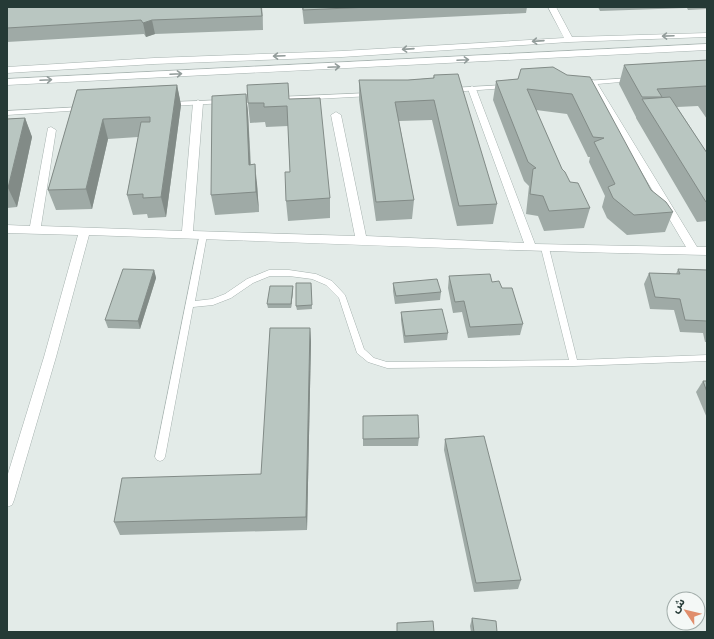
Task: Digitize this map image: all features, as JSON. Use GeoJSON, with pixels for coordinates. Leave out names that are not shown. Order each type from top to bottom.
{"type":"FeatureCollection","features":[{"type":"Feature","properties":{"kind":"street"},"geometry":{"type":"LineString","coordinates":[[552,7],[569,40]]}},
{"type":"Feature","properties":{"kind":"street"},"geometry":{"type":"LineString","coordinates":[[7,70],[154,61],[342,54],[569,40],[707,35]]}},
{"type":"Feature","properties":{"kind":"street"},"geometry":{"type":"LineString","coordinates":[[7,82],[707,47]]}},
{"type":"Feature","properties":{"kind":"street"},"geometry":{"type":"LineString","coordinates":[[593,83],[694,251]]}},
{"type":"Feature","properties":{"kind":"street"},"geometry":{"type":"LineString","coordinates":[[472,89],[531,247]]}},
{"type":"Feature","properties":{"kind":"street"},"geometry":{"type":"LineString","coordinates":[[187,235],[198,103]]}},
{"type":"Feature","properties":{"kind":"street"},"geometry":{"type":"LineString","coordinates":[[336,115],[361,240]]}},
{"type":"Feature","properties":{"kind":"street"},"geometry":{"type":"LineString","coordinates":[[35,230],[51,130]]}},
{"type":"Feature","properties":{"kind":"street"},"geometry":{"type":"LineString","coordinates":[[7,229],[361,240],[544,248],[707,251]]}},
{"type":"Feature","properties":{"kind":"street"},"geometry":{"type":"LineString","coordinates":[[7,500],[50,357],[84,232]]}},
{"type":"Feature","properties":{"kind":"lane"},"geometry":{"type":"LineString","coordinates":[[577,83],[640,80]]}},
{"type":"Feature","properties":{"kind":"lane"},"geometry":{"type":"LineString","coordinates":[[442,91],[514,86]]}},
{"type":"Feature","properties":{"kind":"lane"},"geometry":{"type":"LineString","coordinates":[[267,100],[374,94]]}},
{"type":"Feature","properties":{"kind":"lane"},"geometry":{"type":"LineString","coordinates":[[167,104],[229,101]]}},
{"type":"Feature","properties":{"kind":"lane"},"geometry":{"type":"LineString","coordinates":[[7,113],[89,108]]}},
{"type":"Feature","properties":{"kind":"lane"},"geometry":{"type":"LineString","coordinates":[[160,457],[203,236]]}},
{"type":"Feature","properties":{"kind":"lane"},"geometry":{"type":"LineString","coordinates":[[544,248],[574,363]]}},
{"type":"Feature","properties":{"kind":"lane"},"geometry":{"type":"LineString","coordinates":[[190,305],[213,302],[228,296],[250,281],[268,273],[288,273],[313,276],[330,283],[342,297],[360,351],[371,360],[387,365],[574,363],[707,358]]}},
{"type":"Feature","properties":{"kind":"building"},"geometry":{"type":"Polygon","coordinates":[[[7,7],[261,7],[262,16],[152,20],[143,23],[141,20],[7,28],[7,7]]]}},
{"type":"Feature","properties":{"kind":"building"},"geometry":{"type":"Polygon","coordinates":[[[303,7],[370,7],[303,10],[303,7]]]}},
{"type":"Feature","properties":{"kind":"building"},"geometry":{"type":"Polygon","coordinates":[[[707,60],[707,88],[706,86],[657,89],[662,97],[642,97],[624,65],[707,60]]]}},
{"type":"Feature","properties":{"kind":"building"},"geometry":{"type":"Polygon","coordinates":[[[553,67],[567,75],[590,77],[651,190],[666,202],[673,212],[634,215],[613,198],[608,187],[615,184],[594,142],[604,138],[593,137],[572,94],[527,89],[562,169],[570,182],[578,183],[590,208],[549,211],[543,196],[530,194],[533,169],[536,168],[528,162],[496,81],[518,79],[521,69],[553,67]]]}},
{"type":"Feature","properties":{"kind":"building"},"geometry":{"type":"Polygon","coordinates":[[[458,74],[497,204],[459,206],[434,100],[395,102],[414,200],[376,202],[359,80],[408,80],[434,78],[434,75],[458,74]]]}},
{"type":"Feature","properties":{"kind":"building"},"geometry":{"type":"Polygon","coordinates":[[[288,83],[289,99],[320,98],[330,198],[286,201],[285,172],[290,172],[287,106],[264,107],[264,103],[248,103],[247,85],[288,83]]]}},
{"type":"Feature","properties":{"kind":"building"},"geometry":{"type":"Polygon","coordinates":[[[177,85],[161,197],[143,198],[143,194],[127,195],[141,122],[150,122],[150,117],[103,119],[86,189],[48,190],[77,90],[177,85]]]}},
{"type":"Feature","properties":{"kind":"building"},"geometry":{"type":"Polygon","coordinates":[[[246,94],[249,165],[255,164],[256,192],[211,195],[212,96],[246,94]]]}},
{"type":"Feature","properties":{"kind":"building"},"geometry":{"type":"Polygon","coordinates":[[[670,97],[707,153],[707,202],[642,99],[670,97]]]}},
{"type":"Feature","properties":{"kind":"building"},"geometry":{"type":"Polygon","coordinates":[[[25,118],[8,188],[7,188],[7,119],[25,118]]]}},
{"type":"Feature","properties":{"kind":"building"},"geometry":{"type":"Polygon","coordinates":[[[123,269],[154,270],[138,321],[105,320],[123,269]]]}},
{"type":"Feature","properties":{"kind":"building"},"geometry":{"type":"Polygon","coordinates":[[[678,269],[707,270],[707,321],[685,320],[680,299],[655,297],[649,273],[680,274],[678,269]]]}},
{"type":"Feature","properties":{"kind":"building"},"geometry":{"type":"Polygon","coordinates":[[[490,274],[492,282],[499,281],[502,288],[512,288],[523,324],[470,327],[464,301],[455,302],[449,276],[490,274]]]}},
{"type":"Feature","properties":{"kind":"building"},"geometry":{"type":"Polygon","coordinates":[[[437,279],[441,292],[396,296],[393,283],[437,279]]]}},
{"type":"Feature","properties":{"kind":"building"},"geometry":{"type":"Polygon","coordinates":[[[296,283],[311,283],[312,305],[296,306],[296,283]]]}},
{"type":"Feature","properties":{"kind":"building"},"geometry":{"type":"Polygon","coordinates":[[[270,286],[293,286],[291,304],[267,304],[270,286]]]}},
{"type":"Feature","properties":{"kind":"building"},"geometry":{"type":"Polygon","coordinates":[[[442,309],[448,333],[405,336],[401,312],[442,309]]]}},
{"type":"Feature","properties":{"kind":"building"},"geometry":{"type":"Polygon","coordinates":[[[270,328],[310,328],[306,517],[114,522],[122,478],[261,474],[270,328]]]}},
{"type":"Feature","properties":{"kind":"building"},"geometry":{"type":"Polygon","coordinates":[[[703,381],[707,381],[707,392],[703,381]]]}},
{"type":"Feature","properties":{"kind":"building"},"geometry":{"type":"Polygon","coordinates":[[[418,415],[419,438],[363,439],[363,416],[418,415]]]}},
{"type":"Feature","properties":{"kind":"building"},"geometry":{"type":"Polygon","coordinates":[[[484,436],[521,580],[476,583],[445,439],[484,436]]]}},
{"type":"Feature","properties":{"kind":"building"},"geometry":{"type":"Polygon","coordinates":[[[472,618],[496,621],[497,632],[474,632],[472,618]]]}},
{"type":"Feature","properties":{"kind":"building"},"geometry":{"type":"Polygon","coordinates":[[[433,621],[434,632],[397,632],[397,623],[433,621]]]}}]}
